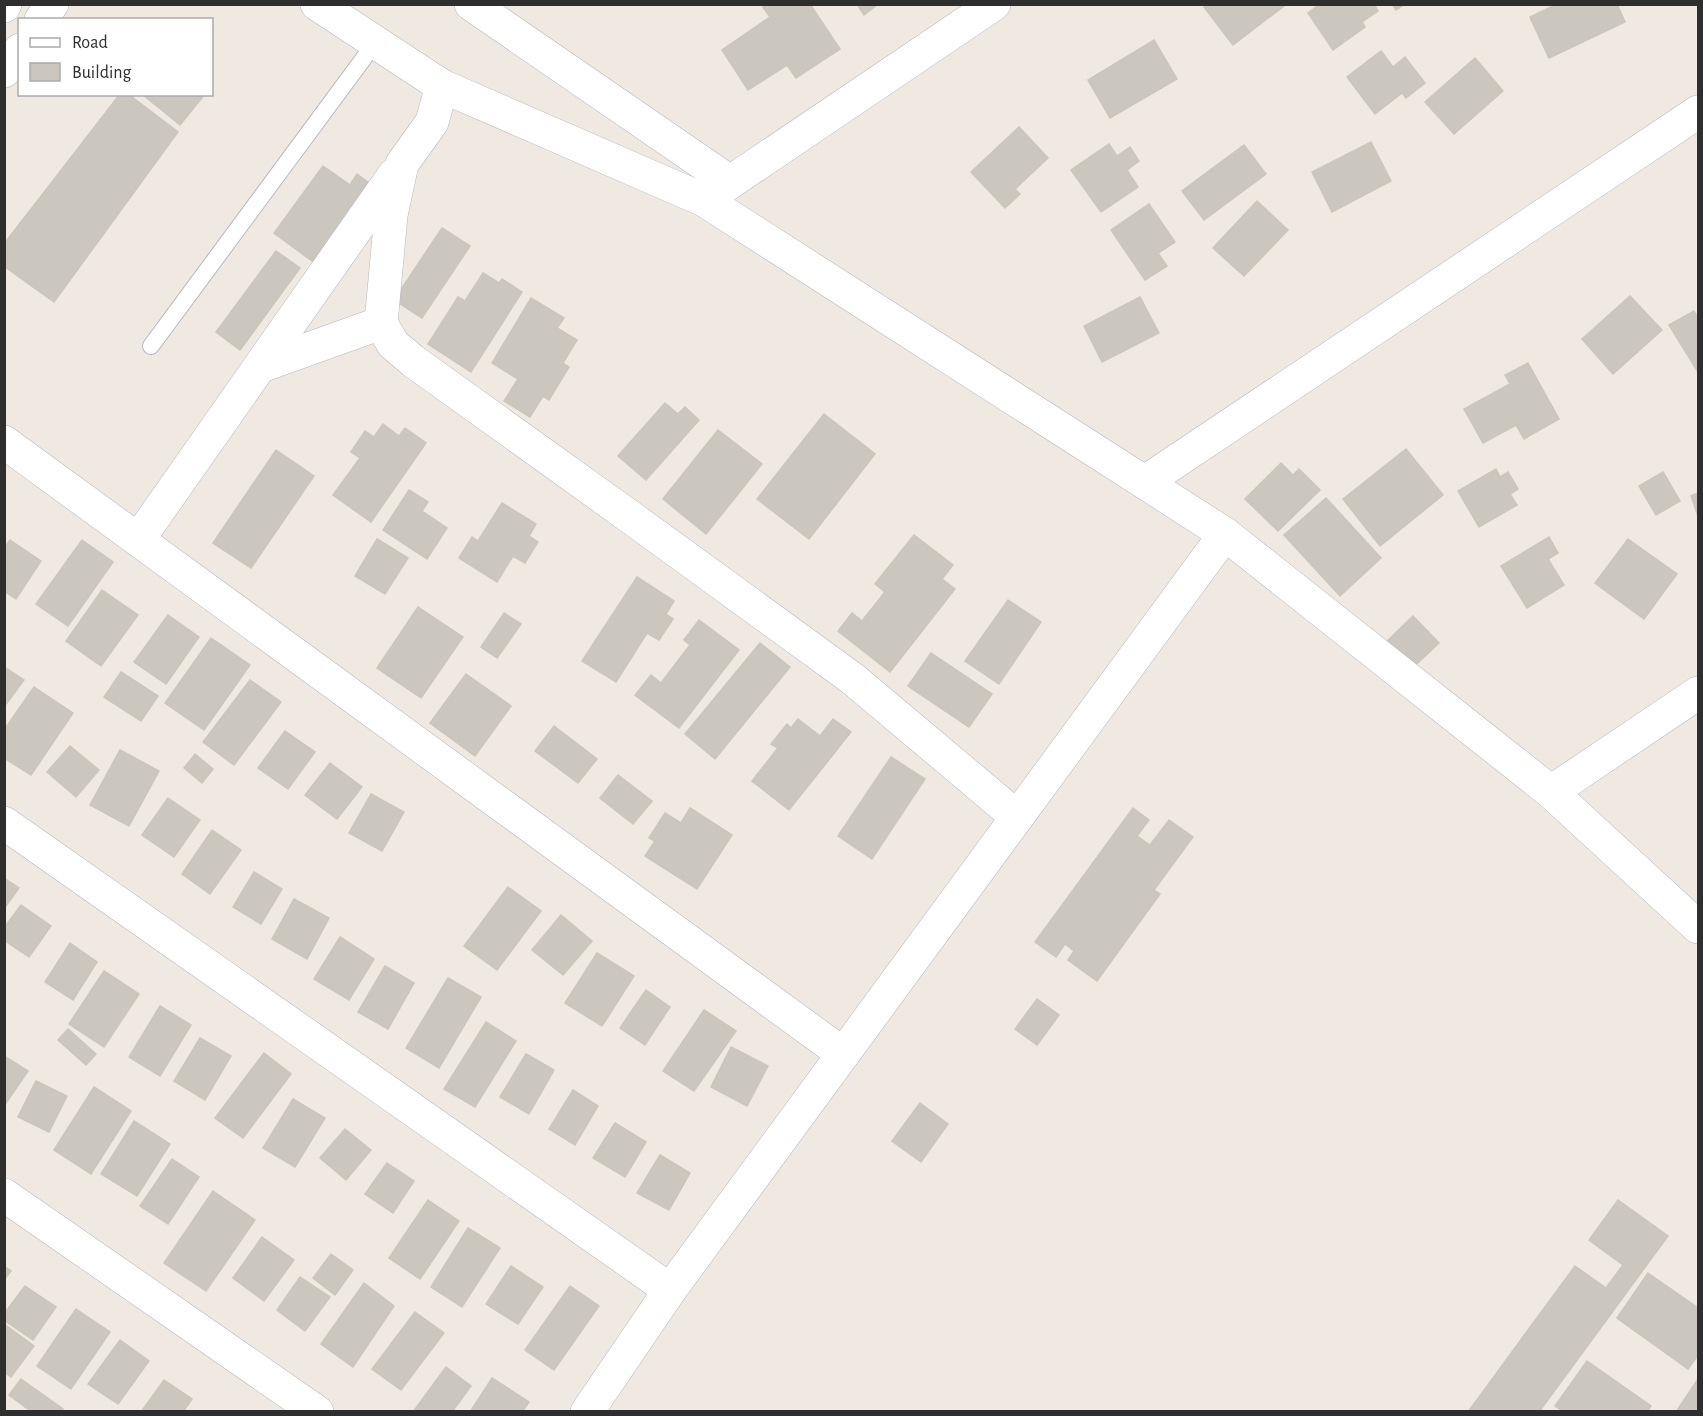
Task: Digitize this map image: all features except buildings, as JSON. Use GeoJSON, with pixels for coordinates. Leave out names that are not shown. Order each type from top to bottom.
{"type":"FeatureCollection","features":[{"type":"Feature","properties":{"kind":"street"},"geometry":{"type":"LineString","coordinates":[[42,18],[52,4]]}},
{"type":"Feature","properties":{"kind":"street"},"geometry":{"type":"LineString","coordinates":[[316,4],[442,86],[717,191]]}},
{"type":"Feature","properties":{"kind":"street"},"geometry":{"type":"LineString","coordinates":[[471,4],[717,191],[1225,534],[1551,792],[1698,927]]}},
{"type":"Feature","properties":{"kind":"street"},"geometry":{"type":"LineString","coordinates":[[717,191],[994,4]]}},
{"type":"Feature","properties":{"kind":"street"},"geometry":{"type":"LineString","coordinates":[[4,71],[18,53]]}},
{"type":"Feature","properties":{"kind":"street"},"geometry":{"type":"LineString","coordinates":[[138,540],[432,122],[442,86]]}},
{"type":"Feature","properties":{"kind":"street"},"geometry":{"type":"LineString","coordinates":[[1145,482],[1698,112]]}},
{"type":"Feature","properties":{"kind":"street"},"geometry":{"type":"LineString","coordinates":[[402,164],[391,215],[381,323],[393,344],[412,361],[853,679],[1017,817]]}},
{"type":"Feature","properties":{"kind":"street"},"geometry":{"type":"LineString","coordinates":[[261,366],[381,323]]}},
{"type":"Feature","properties":{"kind":"street"},"geometry":{"type":"LineString","coordinates":[[4,442],[843,1054]]}},
{"type":"Feature","properties":{"kind":"street"},"geometry":{"type":"LineString","coordinates":[[589,1411],[670,1290],[1225,534]]}},
{"type":"Feature","properties":{"kind":"street"},"geometry":{"type":"LineString","coordinates":[[1551,792],[1698,693]]}},
{"type":"Feature","properties":{"kind":"street"},"geometry":{"type":"LineString","coordinates":[[4,823],[670,1290]]}},
{"type":"Feature","properties":{"kind":"street"},"geometry":{"type":"LineString","coordinates":[[4,1195],[317,1412]]}},
{"type":"Feature","properties":{"kind":"lane"},"geometry":{"type":"LineString","coordinates":[[150,346],[375,43]]}}]}
